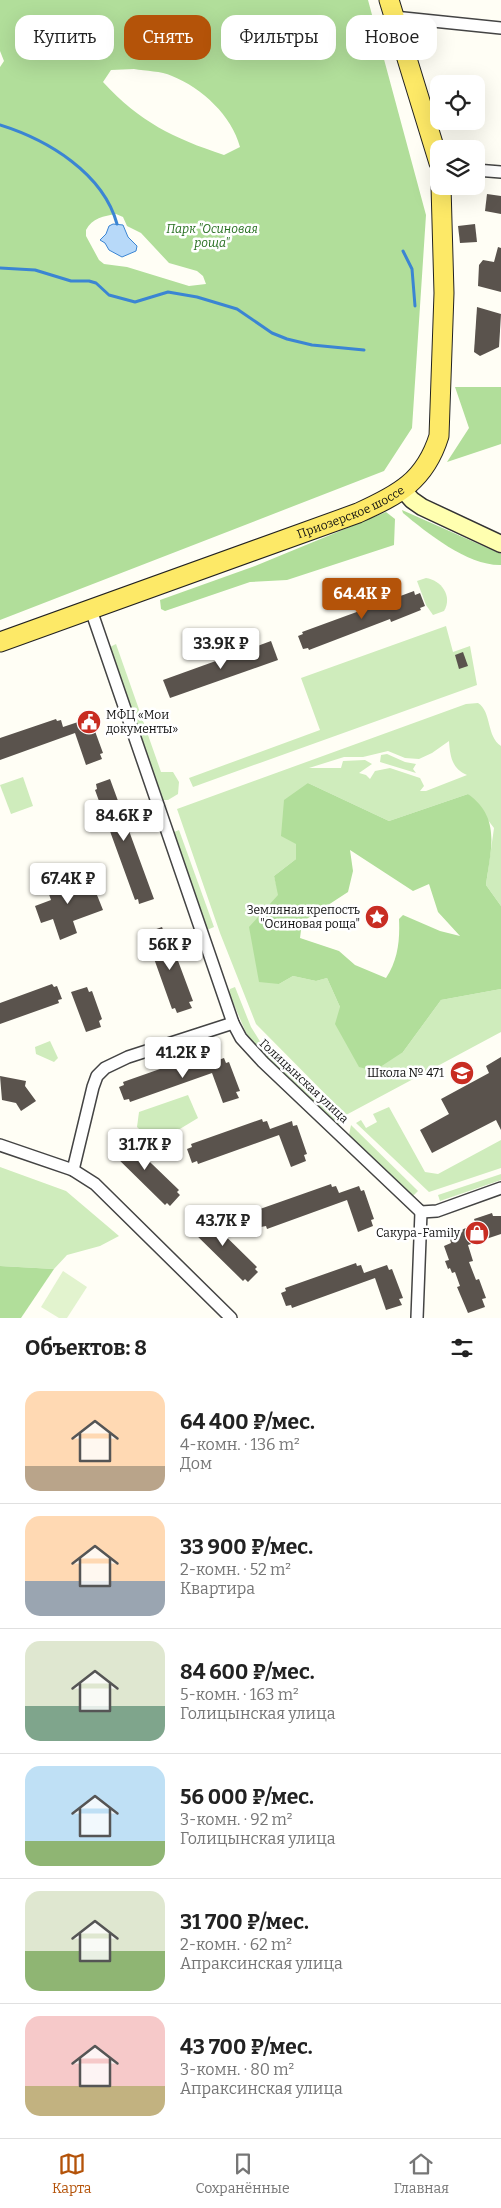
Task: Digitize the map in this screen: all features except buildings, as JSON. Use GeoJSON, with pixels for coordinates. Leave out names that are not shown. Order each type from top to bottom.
{"type":"FeatureCollection","features":[{"type":"Feature","properties":{"kind":"main road"},"geometry":{"type":"LineString","coordinates":[[392,8],[432,140]]}},
{"type":"Feature","properties":{"kind":"main road","name":"Приозерское шоссе"},"geometry":{"type":"LineString","coordinates":[[0,642],[358,513],[404,490],[425,468],[433,455],[439,436],[444,293],[441,195]]}},
{"type":"Feature","properties":{"kind":"main road"},"geometry":{"type":"LineString","coordinates":[[404,490],[412,500],[422,507],[501,544]]}},
{"type":"Feature","properties":{"kind":"street"},"geometry":{"type":"LineString","coordinates":[[392,8],[501,28]]}},
{"type":"Feature","properties":{"kind":"street"},"geometry":{"type":"LineString","coordinates":[[485,171],[501,172]]}},
{"type":"Feature","properties":{"kind":"street","name":"Голицынская улица"},"geometry":{"type":"LineString","coordinates":[[91,610],[233,1023],[241,1038],[257,1056],[421,1212]]}},
{"type":"Feature","properties":{"kind":"street"},"geometry":{"type":"LineString","coordinates":[[73,1170],[93,1087],[97,1076],[105,1068],[128,1058],[233,1023]]}},
{"type":"Feature","properties":{"kind":"street"},"geometry":{"type":"LineString","coordinates":[[0,1145],[73,1170],[94,1184],[231,1318]]}},
{"type":"Feature","properties":{"kind":"street"},"geometry":{"type":"LineString","coordinates":[[416,1318],[421,1212],[437,1211],[501,1188]]}},
{"type":"Feature","properties":{"kind":"green space","name":"Парк \"Осиновая роща\""},"geometry":{"type":"Polygon","coordinates":[[[0,0],[368,0],[372,15],[346,15],[346,60],[384,60],[426,215],[412,428],[384,471],[0,620],[0,67],[4,61],[0,51],[0,0]],[[134,69],[111,70],[103,82],[130,108],[173,135],[224,155],[240,147],[230,125],[214,104],[183,81],[168,74],[134,69]],[[116,214],[103,217],[95,220],[86,230],[86,236],[99,260],[104,264],[127,267],[189,286],[206,284],[203,276],[197,271],[169,263],[141,233],[127,226],[123,217],[116,214]]]}},
{"type":"Feature","properties":{"kind":"green space"},"geometry":{"type":"Polygon","coordinates":[[[455,387],[501,387],[501,444],[447,462],[469,428],[455,387]]]}},
{"type":"Feature","properties":{"kind":"green space"},"geometry":{"type":"Polygon","coordinates":[[[402,510],[501,554],[501,565],[475,560],[449,547],[424,530],[403,513],[402,510]]]}},
{"type":"Feature","properties":{"kind":"green space"},"geometry":{"type":"Polygon","coordinates":[[[386,512],[395,519],[394,545],[287,580],[250,582],[165,611],[161,609],[160,600],[255,566],[386,512]]]}},
{"type":"Feature","properties":{"kind":"green space"},"geometry":{"type":"Polygon","coordinates":[[[426,578],[441,585],[446,594],[447,600],[444,611],[433,615],[426,605],[417,581],[426,578]]]}},
{"type":"Feature","properties":{"kind":"green space"},"geometry":{"type":"Polygon","coordinates":[[[446,626],[453,652],[470,646],[477,685],[193,787],[189,778],[320,730],[301,678],[446,626]]]}},
{"type":"Feature","properties":{"kind":"green space"},"geometry":{"type":"Polygon","coordinates":[[[116,644],[161,772],[173,772],[179,782],[178,794],[168,800],[161,800],[108,648],[116,644]]]}},
{"type":"Feature","properties":{"kind":"green space"},"geometry":{"type":"Polygon","coordinates":[[[478,703],[482,707],[493,736],[501,746],[501,906],[486,885],[494,828],[468,794],[389,821],[308,783],[296,844],[296,859],[274,876],[279,895],[279,984],[293,976],[316,981],[327,978],[340,1007],[403,1052],[441,1000],[501,989],[501,1032],[346,1115],[256,1024],[220,933],[177,809],[466,704],[478,703]],[[449,741],[432,753],[419,759],[405,758],[388,751],[363,757],[344,757],[309,768],[341,768],[343,761],[365,760],[372,764],[359,773],[366,775],[370,779],[375,771],[390,768],[420,778],[424,786],[420,791],[426,791],[467,775],[455,766],[451,757],[449,741]]]}},
{"type":"Feature","properties":{"kind":"green space"},"geometry":{"type":"Polygon","coordinates":[[[387,754],[405,762],[416,764],[413,769],[416,773],[380,762],[381,755],[387,754]]]}},
{"type":"Feature","properties":{"kind":"green space"},"geometry":{"type":"Polygon","coordinates":[[[23,777],[33,806],[11,814],[0,785],[23,777]]]}},
{"type":"Feature","properties":{"kind":"green space"},"geometry":{"type":"Polygon","coordinates":[[[308,783],[389,821],[468,794],[478,803],[490,824],[491,846],[486,885],[501,906],[501,989],[441,1000],[403,1052],[374,1071],[359,1067],[335,1024],[340,1007],[327,978],[316,981],[293,976],[279,984],[259,982],[249,927],[278,895],[274,876],[296,859],[296,844],[281,836],[284,800],[308,783]],[[350,850],[353,871],[348,892],[302,922],[300,938],[339,951],[355,965],[386,978],[396,957],[399,919],[403,915],[440,931],[460,936],[438,912],[429,884],[413,891],[350,850]]]}},
{"type":"Feature","properties":{"kind":"green space"},"geometry":{"type":"Polygon","coordinates":[[[179,830],[214,927],[207,930],[172,833],[179,830]]]}},
{"type":"Feature","properties":{"kind":"green space"},"geometry":{"type":"Polygon","coordinates":[[[235,987],[251,1027],[266,1051],[344,1121],[336,1125],[250,1042],[229,993],[230,989],[235,987]]]}},
{"type":"Feature","properties":{"kind":"green space"},"geometry":{"type":"Polygon","coordinates":[[[50,1041],[58,1058],[54,1062],[36,1054],[35,1047],[50,1041]]]}},
{"type":"Feature","properties":{"kind":"green space"},"geometry":{"type":"Polygon","coordinates":[[[188,1095],[198,1118],[155,1144],[137,1127],[139,1112],[188,1095]]]}},
{"type":"Feature","properties":{"kind":"green space"},"geometry":{"type":"Polygon","coordinates":[[[389,1107],[425,1172],[438,1174],[501,1140],[501,1168],[429,1192],[356,1123],[361,1120],[366,1128],[377,1122],[373,1114],[389,1107]]]}},
{"type":"Feature","properties":{"kind":"green space"},"geometry":{"type":"Polygon","coordinates":[[[351,1125],[418,1191],[413,1196],[349,1135],[351,1125]]]}},
{"type":"Feature","properties":{"kind":"green space"},"geometry":{"type":"Polygon","coordinates":[[[0,1167],[66,1191],[119,1236],[100,1246],[67,1255],[54,1269],[0,1266],[0,1167]]]}},
{"type":"Feature","properties":{"kind":"green space"},"geometry":{"type":"Polygon","coordinates":[[[501,1174],[501,1180],[440,1201],[438,1195],[501,1174]]]}},
{"type":"Feature","properties":{"kind":"green space"},"geometry":{"type":"Polygon","coordinates":[[[0,1266],[54,1269],[21,1318],[0,1318],[0,1266]]]}},
{"type":"Feature","properties":{"kind":"green space"},"geometry":{"type":"Polygon","coordinates":[[[63,1271],[87,1287],[67,1318],[59,1318],[41,1307],[63,1271]]]}},
{"type":"Feature","properties":{"kind":"water"},"geometry":{"type":"Polygon","coordinates":[[[113,224],[123,225],[128,237],[137,246],[136,251],[122,257],[109,250],[105,243],[100,240],[106,234],[109,226],[113,224]]]}},
{"type":"Feature","properties":{"kind":"waterway"},"geometry":{"type":"LineString","coordinates":[[0,125],[37,140],[71,161],[100,189],[110,206],[117,224]]}},
{"type":"Feature","properties":{"kind":"waterway"},"geometry":{"type":"LineString","coordinates":[[403,251],[412,269],[415,306]]}},
{"type":"Feature","properties":{"kind":"waterway"},"geometry":{"type":"LineString","coordinates":[[0,268],[35,270],[71,281],[89,281],[96,283],[109,295],[135,302],[168,292],[197,297],[237,309],[272,333],[287,339],[312,345],[364,350]]}},
{"type":"Feature","properties":{"kind":"place","name":"МФЦ «Мои документы»"},"geometry":{"type":"Point","coordinates":[89,722]}},
{"type":"Feature","properties":{"kind":"place","name":"Земляная крепость \"Осиновая роща\""},"geometry":{"type":"Point","coordinates":[377,917]}},
{"type":"Feature","properties":{"kind":"place","name":"Школа № 471"},"geometry":{"type":"Point","coordinates":[462,1073]}},
{"type":"Feature","properties":{"kind":"place","name":"Сакура-Family"},"geometry":{"type":"Point","coordinates":[477,1233]}}]}
